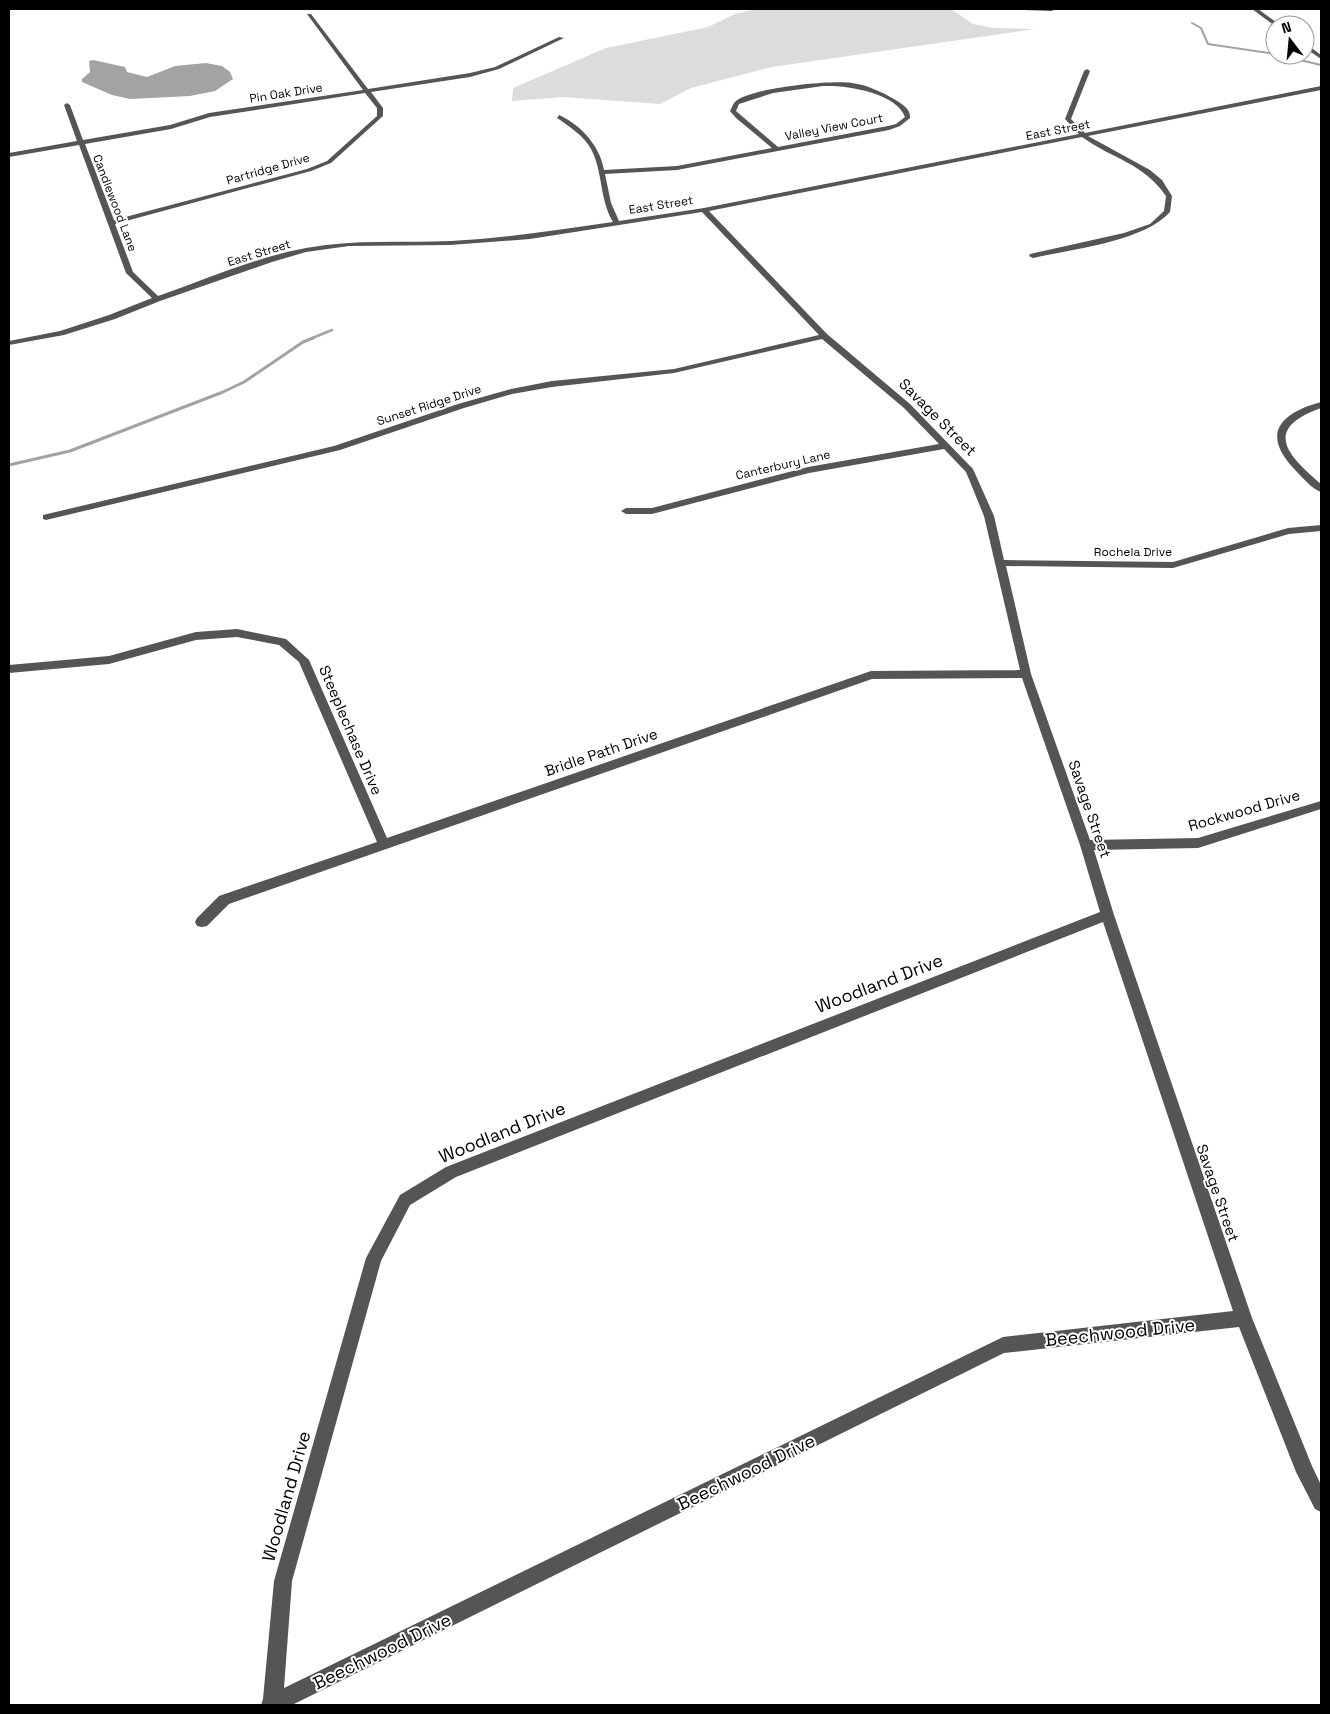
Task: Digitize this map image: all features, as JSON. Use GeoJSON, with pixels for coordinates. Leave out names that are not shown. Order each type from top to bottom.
{"type":"FeatureCollection","features":[{"type":"Feature","properties":{"kind":"street"},"geometry":{"type":"LineString","coordinates":[[999,9],[1052,9]]}},
{"type":"Feature","properties":{"kind":"street","name":"Partridge Drive"},"geometry":{"type":"LineString","coordinates":[[112,223],[309,170],[328,162],[380,116],[380,108],[309,15]]}},
{"type":"Feature","properties":{"kind":"street","name":"Pin Oak Drive"},"geometry":{"type":"LineString","coordinates":[[9,155],[171,128],[209,116],[470,75],[496,68],[561,38]]}},
{"type":"Feature","properties":{"kind":"street"},"geometry":{"type":"LineString","coordinates":[[1033,256],[1126,235],[1152,225],[1167,212],[1169,196],[1158,180],[1072,127],[1068,119],[1087,71]]}},
{"type":"Feature","properties":{"kind":"street","name":"Valley View Court"},"geometry":{"type":"LineString","coordinates":[[600,172],[665,169],[777,149],[889,128],[904,122],[908,117],[907,113],[898,104],[869,89],[845,84],[823,84],[753,96],[737,103],[733,111],[738,117],[777,149]]}},
{"type":"Feature","properties":{"kind":"street","name":"East Street"},"geometry":{"type":"LineString","coordinates":[[9,344],[61,333],[112,318],[157,299],[268,260],[306,250],[349,244],[450,242],[530,237],[704,210],[1086,136],[1321,88]]}},
{"type":"Feature","properties":{"kind":"street","name":"Candlewood Lane"},"geometry":{"type":"LineString","coordinates":[[67,105],[130,273],[157,299]]}},
{"type":"Feature","properties":{"kind":"street"},"geometry":{"type":"LineString","coordinates":[[559,118],[582,134],[594,150],[606,204],[617,223]]}},
{"type":"Feature","properties":{"kind":"street","name":"Savage Street"},"geometry":{"type":"LineString","coordinates":[[704,210],[824,336],[907,406],[970,471],[989,516],[1026,674],[1086,845],[1106,915],[1244,1318],[1305,1472],[1321,1503]]}},
{"type":"Feature","properties":{"kind":"street","name":"Sunset Ridge Drive"},"geometry":{"type":"LineString","coordinates":[[46,517],[337,448],[461,406],[512,392],[552,384],[674,371],[824,336]]}},
{"type":"Feature","properties":{"kind":"street"},"geometry":{"type":"LineString","coordinates":[[1321,405],[1292,416],[1282,427],[1281,436],[1284,449],[1294,465],[1321,489]]}},
{"type":"Feature","properties":{"kind":"street","name":"Canterbury Lane"},"geometry":{"type":"LineString","coordinates":[[626,511],[652,511],[808,470],[946,446]]}},
{"type":"Feature","properties":{"kind":"street","name":"Rochela Drive"},"geometry":{"type":"LineString","coordinates":[[1000,564],[1172,566],[1288,531],[1321,528]]}},
{"type":"Feature","properties":{"kind":"street","name":"Steeplechase Drive"},"geometry":{"type":"LineString","coordinates":[[9,669],[109,660],[196,636],[237,633],[282,642],[304,660],[384,845]]}},
{"type":"Feature","properties":{"kind":"street","name":"Bridle Path Drive"},"geometry":{"type":"LineString","coordinates":[[202,922],[224,900],[871,675],[1026,674]]}},
{"type":"Feature","properties":{"kind":"street","name":"Rockwood Drive"},"geometry":{"type":"LineString","coordinates":[[1086,845],[1198,843],[1321,805]]}},
{"type":"Feature","properties":{"kind":"street","name":"Woodland Drive"},"geometry":{"type":"LineString","coordinates":[[272,1705],[283,1581],[374,1258],[404,1200],[452,1172],[1106,915]]}},
{"type":"Feature","properties":{"kind":"street","name":"Beechwood Drive"},"geometry":{"type":"LineString","coordinates":[[272,1705],[1003,1346],[1244,1318]]}},
{"type":"Feature","properties":{"kind":"shaded area"},"geometry":{"type":"Polygon","coordinates":[[[756,9],[951,9],[973,24],[993,28],[1035,29],[772,67],[691,88],[660,104],[563,97],[512,101],[513,88],[606,48],[708,27],[735,14],[756,9]]]}},
{"type":"Feature","properties":{"kind":"shaded area"},"geometry":{"type":"Polygon","coordinates":[[[93,60],[125,67],[127,72],[147,77],[175,66],[206,63],[222,66],[230,72],[233,79],[215,91],[190,96],[130,99],[112,95],[82,82],[82,79],[90,72],[89,61],[93,60]]]}},
{"type":"Feature","properties":{"kind":"waterway"},"geometry":{"type":"LineString","coordinates":[[1192,23],[1201,28],[1208,44],[1265,53]]}},
{"type":"Feature","properties":{"kind":"waterway"},"geometry":{"type":"LineString","coordinates":[[1315,64],[1321,65]]}},
{"type":"Feature","properties":{"kind":"waterway"},"geometry":{"type":"LineString","coordinates":[[310,339],[332,330]]}},
{"type":"Feature","properties":{"kind":"waterway"},"geometry":{"type":"LineString","coordinates":[[9,465],[70,451],[223,392],[244,382],[303,342],[313,338]]}}]}
